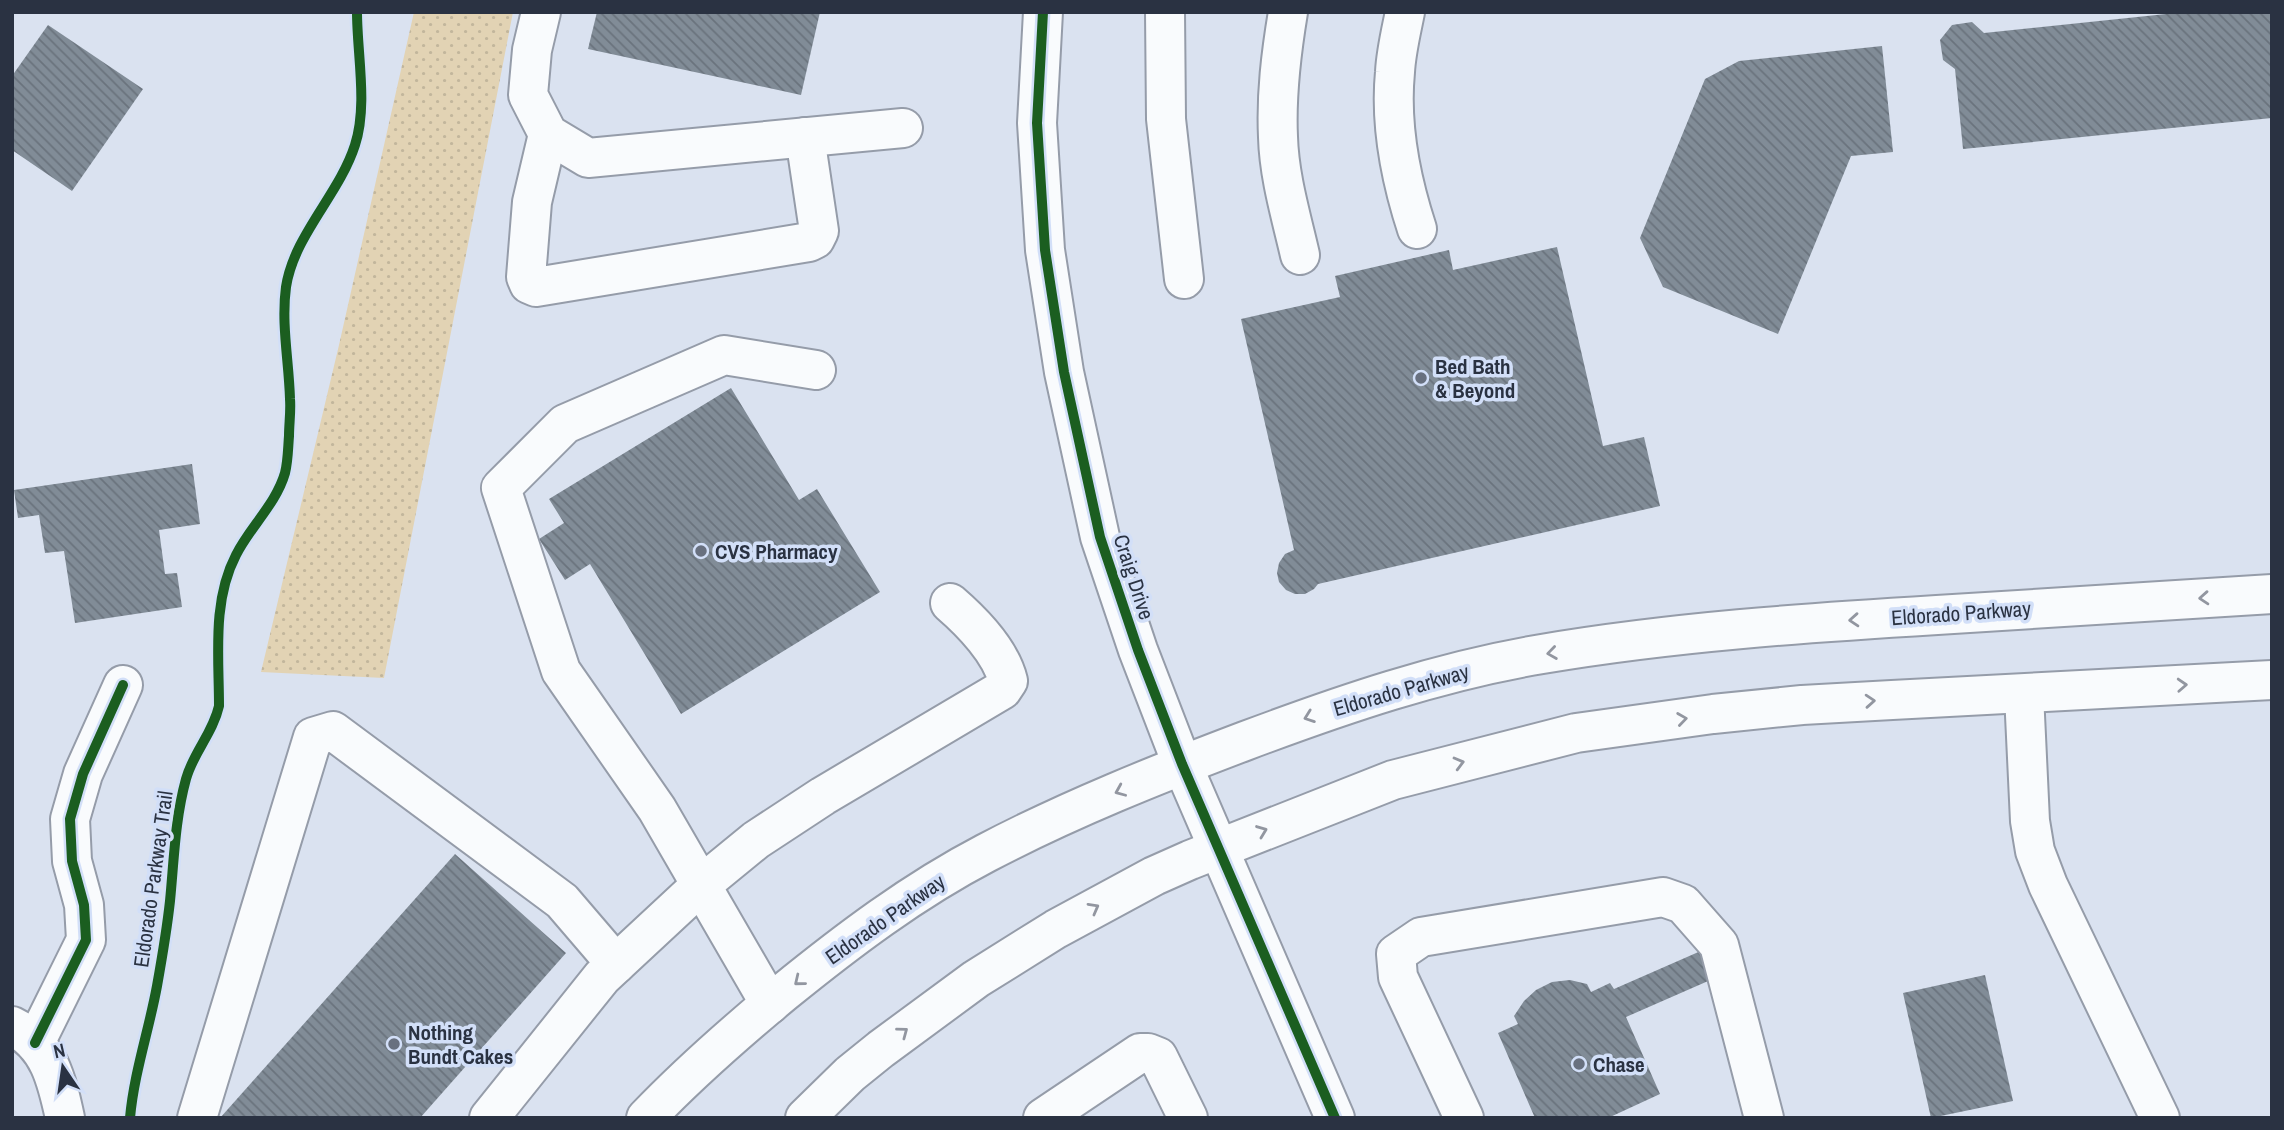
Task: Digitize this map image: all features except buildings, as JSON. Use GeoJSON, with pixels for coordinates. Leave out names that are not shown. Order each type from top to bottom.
{"type":"FeatureCollection","features":[{"type":"Feature","properties":{"kind":"main road"},"geometry":{"type":"LineString","coordinates":[[541,12],[528,95],[548,134],[588,158],[903,128]]}},
{"type":"Feature","properties":{"kind":"main road","name":"Craig Drive"},"geometry":{"type":"LineString","coordinates":[[1043,12],[1037,123],[1045,250],[1064,372],[1100,537],[1138,650],[1182,764],[1335,1118]]}},
{"type":"Feature","properties":{"kind":"main road"},"geometry":{"type":"LineString","coordinates":[[1166,12],[1166,119],[1184,279]]}},
{"type":"Feature","properties":{"kind":"main road"},"geometry":{"type":"LineString","coordinates":[[1288,12],[1278,75],[1278,139],[1285,190],[1300,255]]}},
{"type":"Feature","properties":{"kind":"main road"},"geometry":{"type":"LineString","coordinates":[[1405,12],[1395,73],[1396,128],[1404,188],[1417,229]]}},
{"type":"Feature","properties":{"kind":"main road"},"geometry":{"type":"LineString","coordinates":[[548,134],[532,202],[526,277],[529,284],[536,287],[816,239],[819,231],[805,137]]}},
{"type":"Feature","properties":{"kind":"main road"},"geometry":{"type":"LineString","coordinates":[[770,1004],[657,809],[561,671],[501,488],[565,424],[724,355],[816,370]]}},
{"type":"Feature","properties":{"kind":"main road","name":"Eldorado Parkway"},"geometry":{"type":"LineString","coordinates":[[646,1118],[710,1056],[770,1004],[866,928],[956,870],[1031,830],[1182,764],[1316,714],[1438,677],[1539,654],[1695,633],[2272,594]]}},
{"type":"Feature","properties":{"kind":"main road"},"geometry":{"type":"LineString","coordinates":[[489,1118],[601,977],[701,885],[756,840],[823,796],[1002,690],[1008,681],[1005,669],[974,624],[950,603]]}},
{"type":"Feature","properties":{"kind":"main road"},"geometry":{"type":"LineString","coordinates":[[805,1118],[850,1074],[881,1049],[1017,952],[1154,876],[1218,848],[1393,780],[1576,733],[1713,714],[1802,705],[2272,680]]}},
{"type":"Feature","properties":{"kind":"main road"},"geometry":{"type":"LineString","coordinates":[[65,1118],[57,1078],[47,1058],[23,1034],[86,940],[84,905],[72,861],[70,819],[83,774],[123,685]]}},
{"type":"Feature","properties":{"kind":"main road"},"geometry":{"type":"LineString","coordinates":[[2024,694],[2030,821],[2035,851],[2048,885],[2160,1118]]}},
{"type":"Feature","properties":{"kind":"main road"},"geometry":{"type":"LineString","coordinates":[[197,1118],[313,737],[333,731],[562,901],[616,964]]}},
{"type":"Feature","properties":{"kind":"main road"},"geometry":{"type":"LineString","coordinates":[[1464,1118],[1398,976],[1396,954],[1421,937],[1663,897],[1683,904],[1719,945],[1763,1118]]}},
{"type":"Feature","properties":{"kind":"main road"},"geometry":{"type":"LineString","coordinates":[[1043,1118],[1140,1053],[1158,1057],[1188,1118]]}},
{"type":"Feature","properties":{"kind":"shaded area"},"geometry":{"type":"Polygon","coordinates":[[[414,12],[513,12],[384,678],[261,672],[339,345],[414,12]]]}},
{"type":"Feature","properties":{"kind":"cycle path","name":"Eldorado Parkway Trail"},"geometry":{"type":"LineString","coordinates":[[130,1118],[164,944],[182,794],[193,760],[219,706],[218,629],[223,591],[236,555],[276,495],[286,468],[290,408],[285,329],[286,287],[298,250],[339,181],[359,130],[361,96],[357,12]]}},
{"type":"Feature","properties":{"kind":"cycle path"},"geometry":{"type":"LineString","coordinates":[[1043,12],[1037,123],[1045,250],[1064,372],[1100,537],[1138,650],[1182,764],[1335,1118]]}},
{"type":"Feature","properties":{"kind":"cycle path"},"geometry":{"type":"LineString","coordinates":[[35,1043],[86,940],[84,905],[72,861],[70,819],[83,774],[123,685]]}},
{"type":"Feature","properties":{"kind":"place","name":"Bed Bath & Beyond"},"geometry":{"type":"Point","coordinates":[1421,378]}},
{"type":"Feature","properties":{"kind":"place","name":"CVS Pharmacy"},"geometry":{"type":"Point","coordinates":[701,551]}},
{"type":"Feature","properties":{"kind":"place","name":"Nothing Bundt Cakes"},"geometry":{"type":"Point","coordinates":[394,1044]}},
{"type":"Feature","properties":{"kind":"place","name":"Chase"},"geometry":{"type":"Point","coordinates":[1579,1064]}}]}
